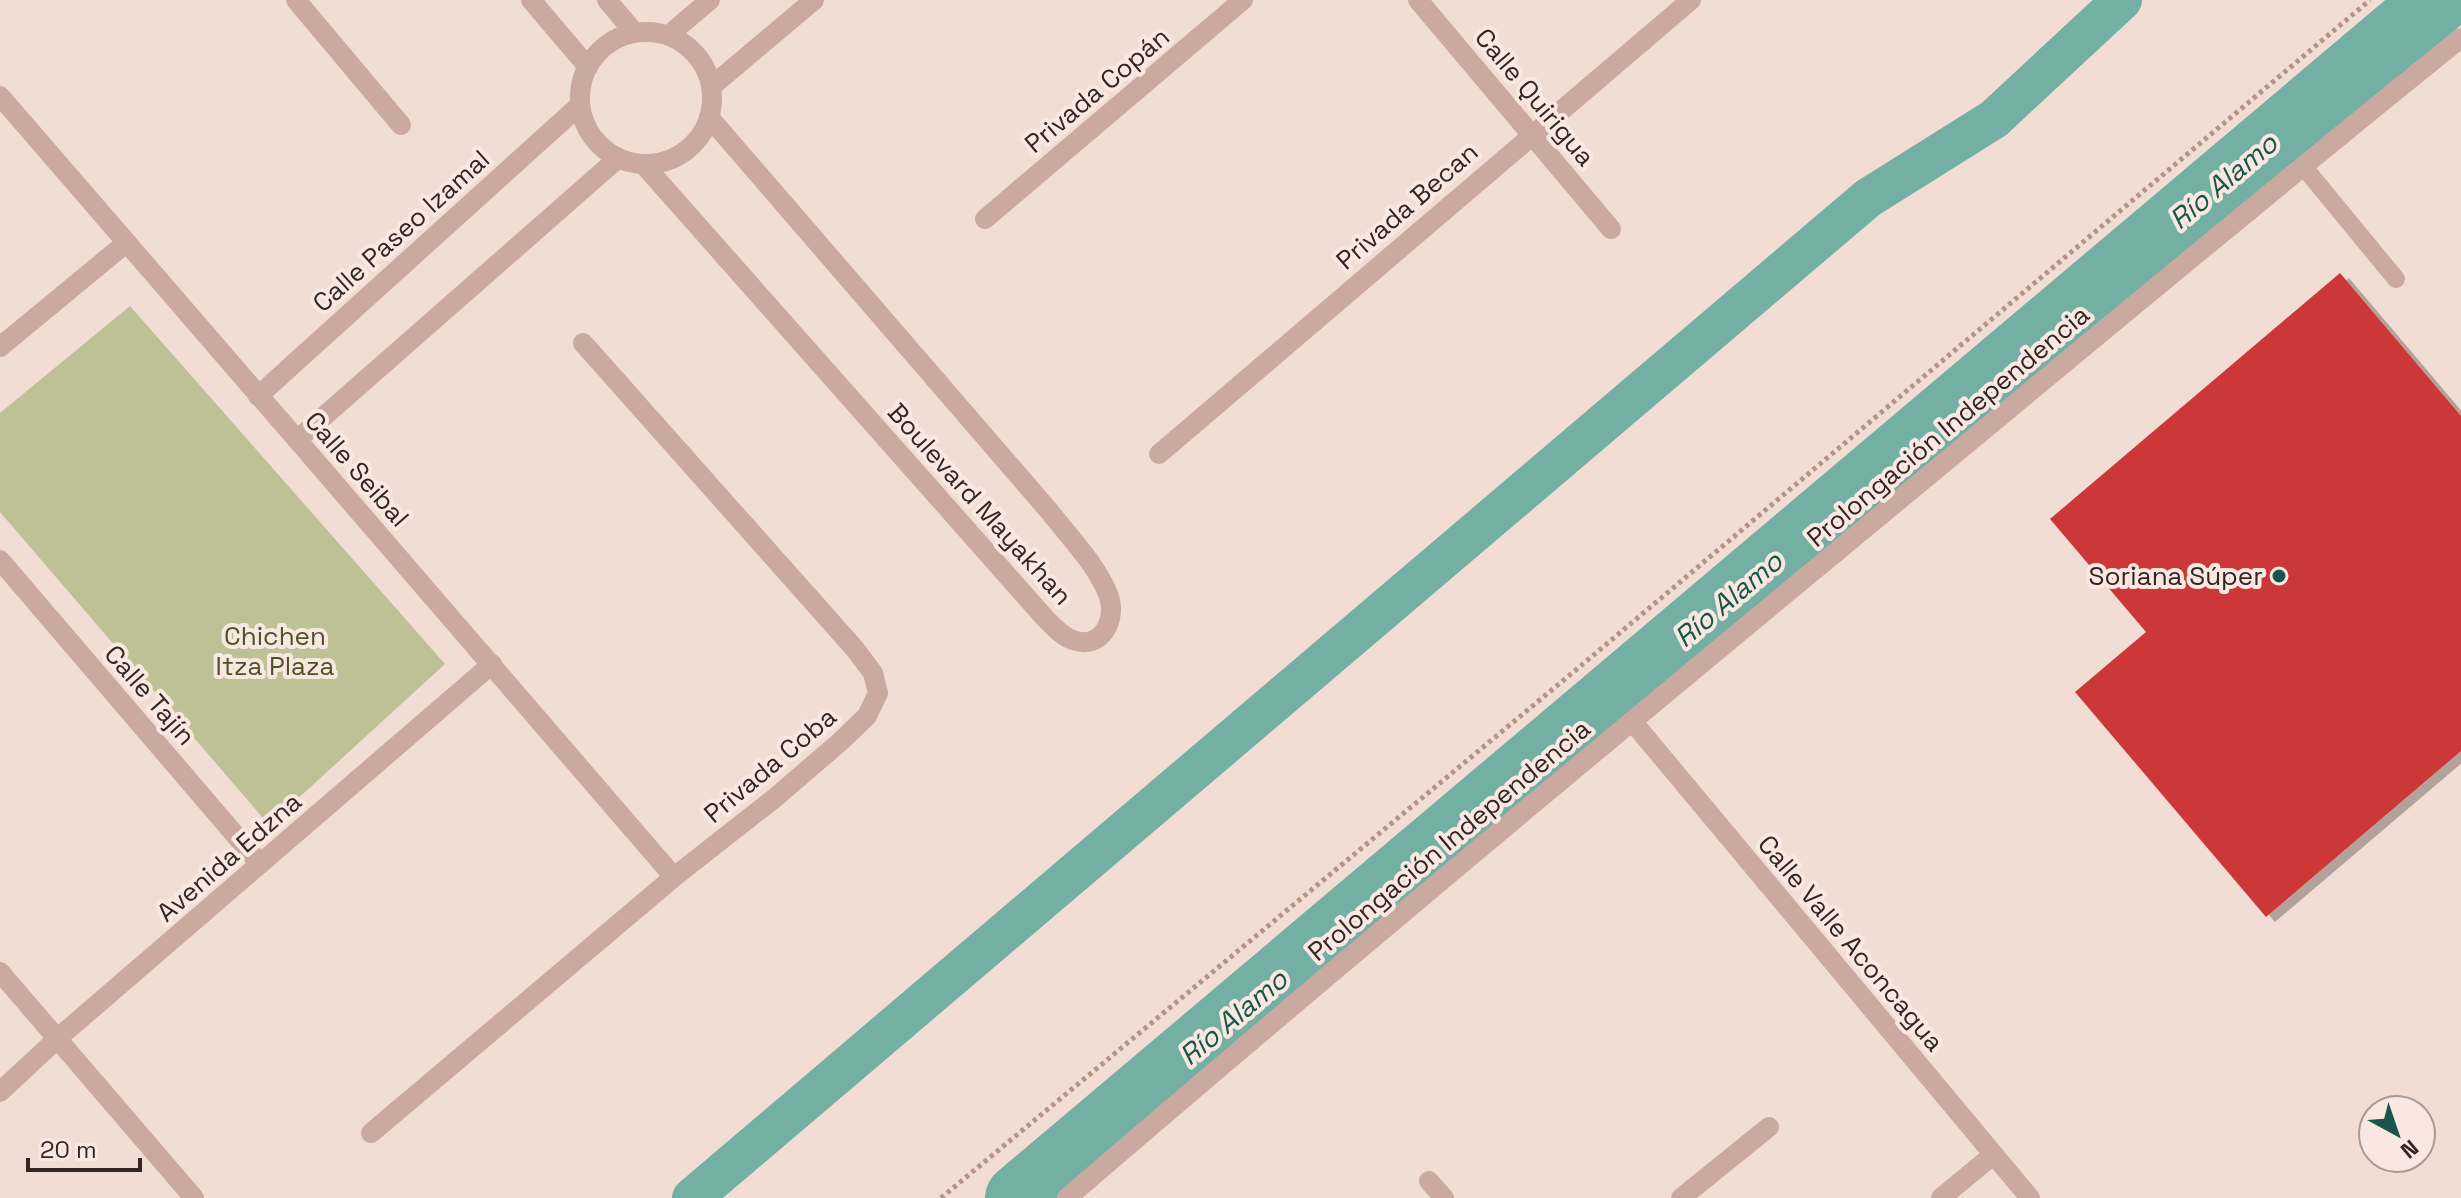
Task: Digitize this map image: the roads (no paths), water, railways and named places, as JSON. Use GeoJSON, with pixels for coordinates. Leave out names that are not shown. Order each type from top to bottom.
{"type":"FeatureCollection","features":[{"type":"Feature","properties":{"kind":"street"},"geometry":{"type":"LineString","coordinates":[[296,0],[401,125]]}},
{"type":"Feature","properties":{"kind":"street"},"geometry":{"type":"LineString","coordinates":[[531,0],[588,67]]}},
{"type":"Feature","properties":{"kind":"street"},"geometry":{"type":"LineString","coordinates":[[607,0],[634,32]]}},
{"type":"Feature","properties":{"kind":"street"},"geometry":{"type":"LineString","coordinates":[[670,34],[710,0]]}},
{"type":"Feature","properties":{"kind":"street"},"geometry":{"type":"LineString","coordinates":[[712,86],[814,0]]}},
{"type":"Feature","properties":{"kind":"street","name":"Privada Copán"},"geometry":{"type":"LineString","coordinates":[[985,219],[1243,0]]}},
{"type":"Feature","properties":{"kind":"street","name":"Calle Quirigua"},"geometry":{"type":"LineString","coordinates":[[1418,0],[1611,229]]}},
{"type":"Feature","properties":{"kind":"street","name":"Privada Becan"},"geometry":{"type":"LineString","coordinates":[[1159,454],[1691,0]]}},
{"type":"Feature","properties":{"kind":"street"},"geometry":{"type":"LineString","coordinates":[[654,30],[670,34],[689,49],[702,65],[712,86],[709,117],[697,140],[685,153],[667,163],[644,165],[616,160],[590,136],[583,121],[580,92],[588,67],[608,43],[634,32],[654,30]]}},
{"type":"Feature","properties":{"kind":"street","name":"Prolongación Independencia"},"geometry":{"type":"LineString","coordinates":[[1067,1198],[1273,1020],[1632,721],[2461,38]]}},
{"type":"Feature","properties":{"kind":"street","name":"Calle Seibal"},"geometry":{"type":"LineString","coordinates":[[0,96],[674,877]]}},
{"type":"Feature","properties":{"kind":"street","name":"Calle Paseo Izamal"},"geometry":{"type":"LineString","coordinates":[[258,396],[580,105]]}},
{"type":"Feature","properties":{"kind":"street","name":"Boulevard Mayakhan"},"geometry":{"type":"LineString","coordinates":[[644,165],[1044,617],[1073,641],[1082,642],[1099,636],[1111,622],[1113,612],[1109,595],[1085,556],[709,117]]}},
{"type":"Feature","properties":{"kind":"street"},"geometry":{"type":"LineString","coordinates":[[297,440],[616,160]]}},
{"type":"Feature","properties":{"kind":"street"},"geometry":{"type":"LineString","coordinates":[[0,347],[126,243]]}},
{"type":"Feature","properties":{"kind":"street","name":"Privada Coba"},"geometry":{"type":"LineString","coordinates":[[371,1133],[674,877],[841,741],[867,716],[878,693],[873,673],[855,649],[583,343]]}},
{"type":"Feature","properties":{"kind":"street","name":"Calle Tajín"},"geometry":{"type":"LineString","coordinates":[[0,560],[260,864]]}},
{"type":"Feature","properties":{"kind":"street","name":"Avenida Edzna"},"geometry":{"type":"LineString","coordinates":[[0,1092],[58,1038],[492,664]]}},
{"type":"Feature","properties":{"kind":"street","name":"Calle Valle Aconcagua"},"geometry":{"type":"LineString","coordinates":[[1632,721],[1993,1155],[2023,1196]]}},
{"type":"Feature","properties":{"kind":"street"},"geometry":{"type":"LineString","coordinates":[[0,972],[194,1198]]}},
{"type":"Feature","properties":{"kind":"street"},"geometry":{"type":"LineString","coordinates":[[1681,1198],[1769,1127]]}},
{"type":"Feature","properties":{"kind":"street"},"geometry":{"type":"LineString","coordinates":[[1941,1198],[1993,1155]]}},
{"type":"Feature","properties":{"kind":"street"},"geometry":{"type":"LineString","coordinates":[[1429,1181],[1444,1198]]}},
{"type":"Feature","properties":{"kind":"lane"},"geometry":{"type":"LineString","coordinates":[[2303,166],[2396,279]]}},
{"type":"Feature","properties":{"kind":"waterway"},"geometry":{"type":"LineString","coordinates":[[692,1198],[1868,198],[1994,119],[2122,0]]}},
{"type":"Feature","properties":{"kind":"waterway","name":"Río Alamo"},"geometry":{"type":"LineString","coordinates":[[1019,1198],[2438,0]]}},
{"type":"Feature","properties":{"kind":"place","name":"Soriana Súper"},"geometry":{"type":"Point","coordinates":[2279,576]}},
{"type":"Feature","properties":{"kind":"park label","name":"Chichen Itza Plaza"},"geometry":{"type":"Point","coordinates":[275,651]}}]}
